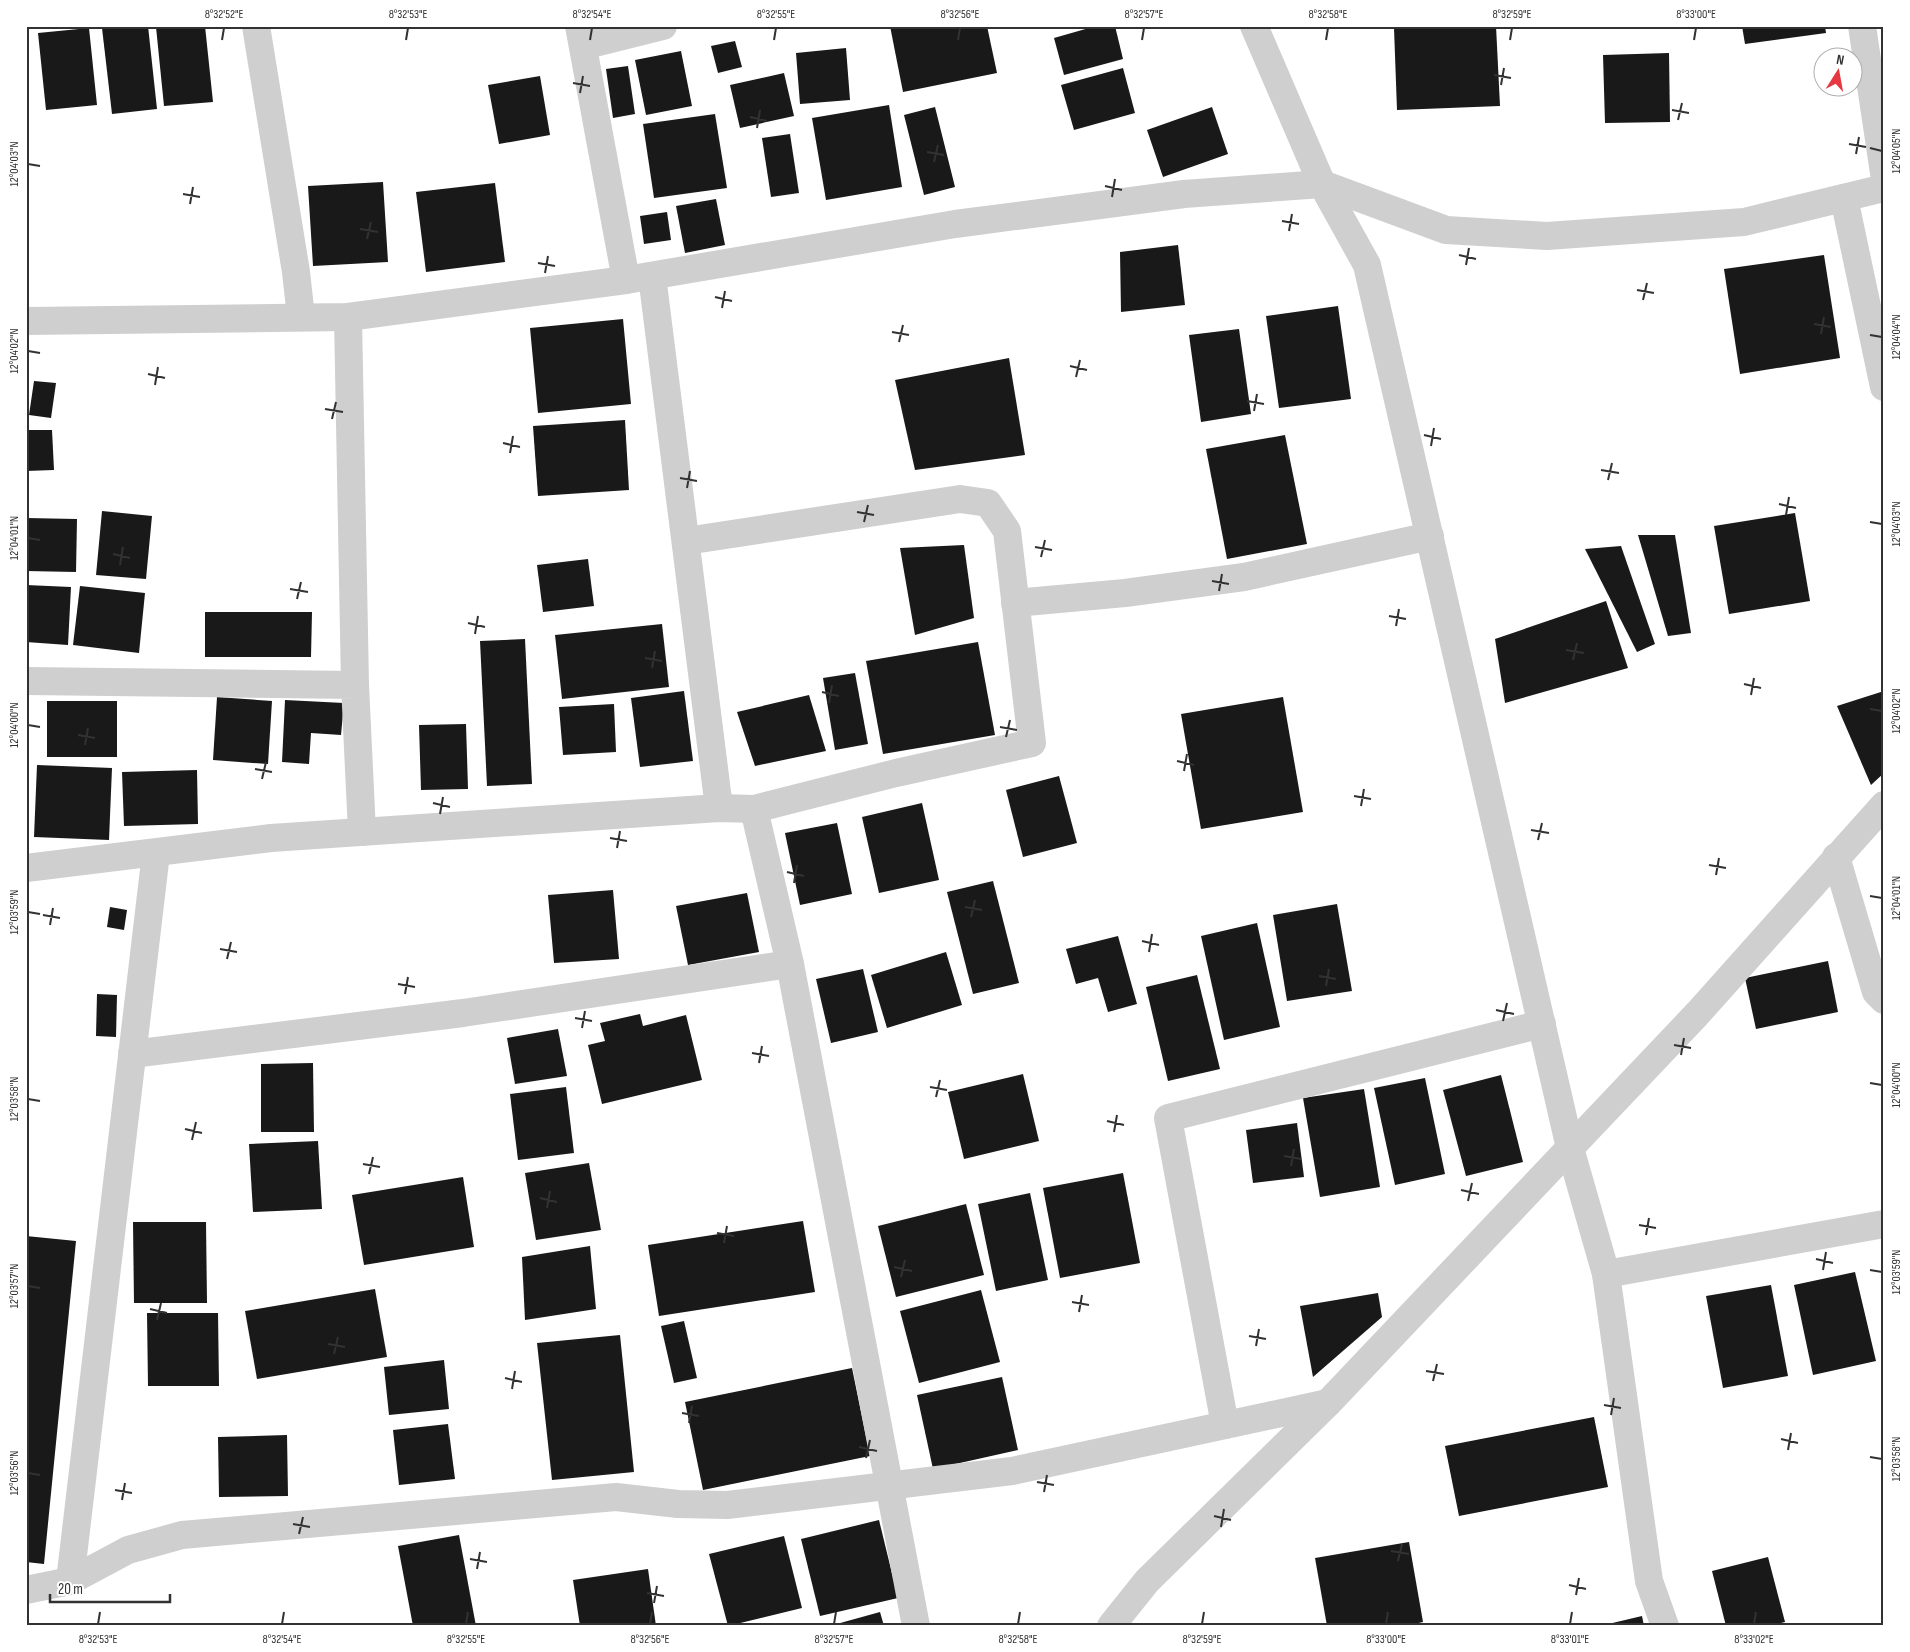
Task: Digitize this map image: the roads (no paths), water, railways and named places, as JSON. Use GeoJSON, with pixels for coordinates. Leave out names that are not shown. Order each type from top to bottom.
{"type":"FeatureCollection","features":[{"type":"Feature","properties":{"kind":"street"},"geometry":{"type":"LineString","coordinates":[[256,26],[296,272],[301,317]]}},
{"type":"Feature","properties":{"kind":"street"},"geometry":{"type":"LineString","coordinates":[[663,26],[581,36],[640,278],[686,542],[719,808]]}},
{"type":"Feature","properties":{"kind":"street"},"geometry":{"type":"LineString","coordinates":[[1254,26],[1322,184],[1367,266],[1570,1148],[1606,1274],[1650,1581],[1665,1626]]}},
{"type":"Feature","properties":{"kind":"street"},"geometry":{"type":"LineString","coordinates":[[1862,26],[1884,173]]}},
{"type":"Feature","properties":{"kind":"street"},"geometry":{"type":"LineString","coordinates":[[26,321],[348,317],[640,278],[955,224],[1184,194],[1322,184],[1446,230],[1547,236],[1744,222],[1884,188]]}},
{"type":"Feature","properties":{"kind":"street"},"geometry":{"type":"LineString","coordinates":[[1844,198],[1884,387]]}},
{"type":"Feature","properties":{"kind":"street"},"geometry":{"type":"LineString","coordinates":[[348,317],[355,684],[362,832]]}},
{"type":"Feature","properties":{"kind":"street"},"geometry":{"type":"LineString","coordinates":[[26,868],[271,838],[719,808],[754,809],[886,776],[1032,743],[1007,531],[988,503],[960,499],[686,542]]}},
{"type":"Feature","properties":{"kind":"street"},"geometry":{"type":"LineString","coordinates":[[1015,604],[1126,593],[1244,577],[1430,536]]}},
{"type":"Feature","properties":{"kind":"street"},"geometry":{"type":"LineString","coordinates":[[26,681],[355,684]]}},
{"type":"Feature","properties":{"kind":"street"},"geometry":{"type":"LineString","coordinates":[[1111,1626],[1147,1581],[1328,1403],[1698,1013],[1884,804]]}},
{"type":"Feature","properties":{"kind":"street"},"geometry":{"type":"LineString","coordinates":[[754,809],[790,964],[916,1626]]}},
{"type":"Feature","properties":{"kind":"street"},"geometry":{"type":"LineString","coordinates":[[70,1581],[156,852]]}},
{"type":"Feature","properties":{"kind":"street"},"geometry":{"type":"LineString","coordinates":[[1836,857],[1876,992],[1884,1000]]}},
{"type":"Feature","properties":{"kind":"street"},"geometry":{"type":"LineString","coordinates":[[132,1054],[464,1013],[790,964]]}},
{"type":"Feature","properties":{"kind":"street"},"geometry":{"type":"LineString","coordinates":[[1225,1425],[1168,1118],[1542,1024]]}},
{"type":"Feature","properties":{"kind":"street"},"geometry":{"type":"LineString","coordinates":[[1606,1274],[1884,1224]]}},
{"type":"Feature","properties":{"kind":"street"},"geometry":{"type":"LineString","coordinates":[[26,1590],[70,1581],[128,1550],[182,1535],[616,1497],[678,1504],[728,1505],[1012,1470],[1328,1403]]}}]}
